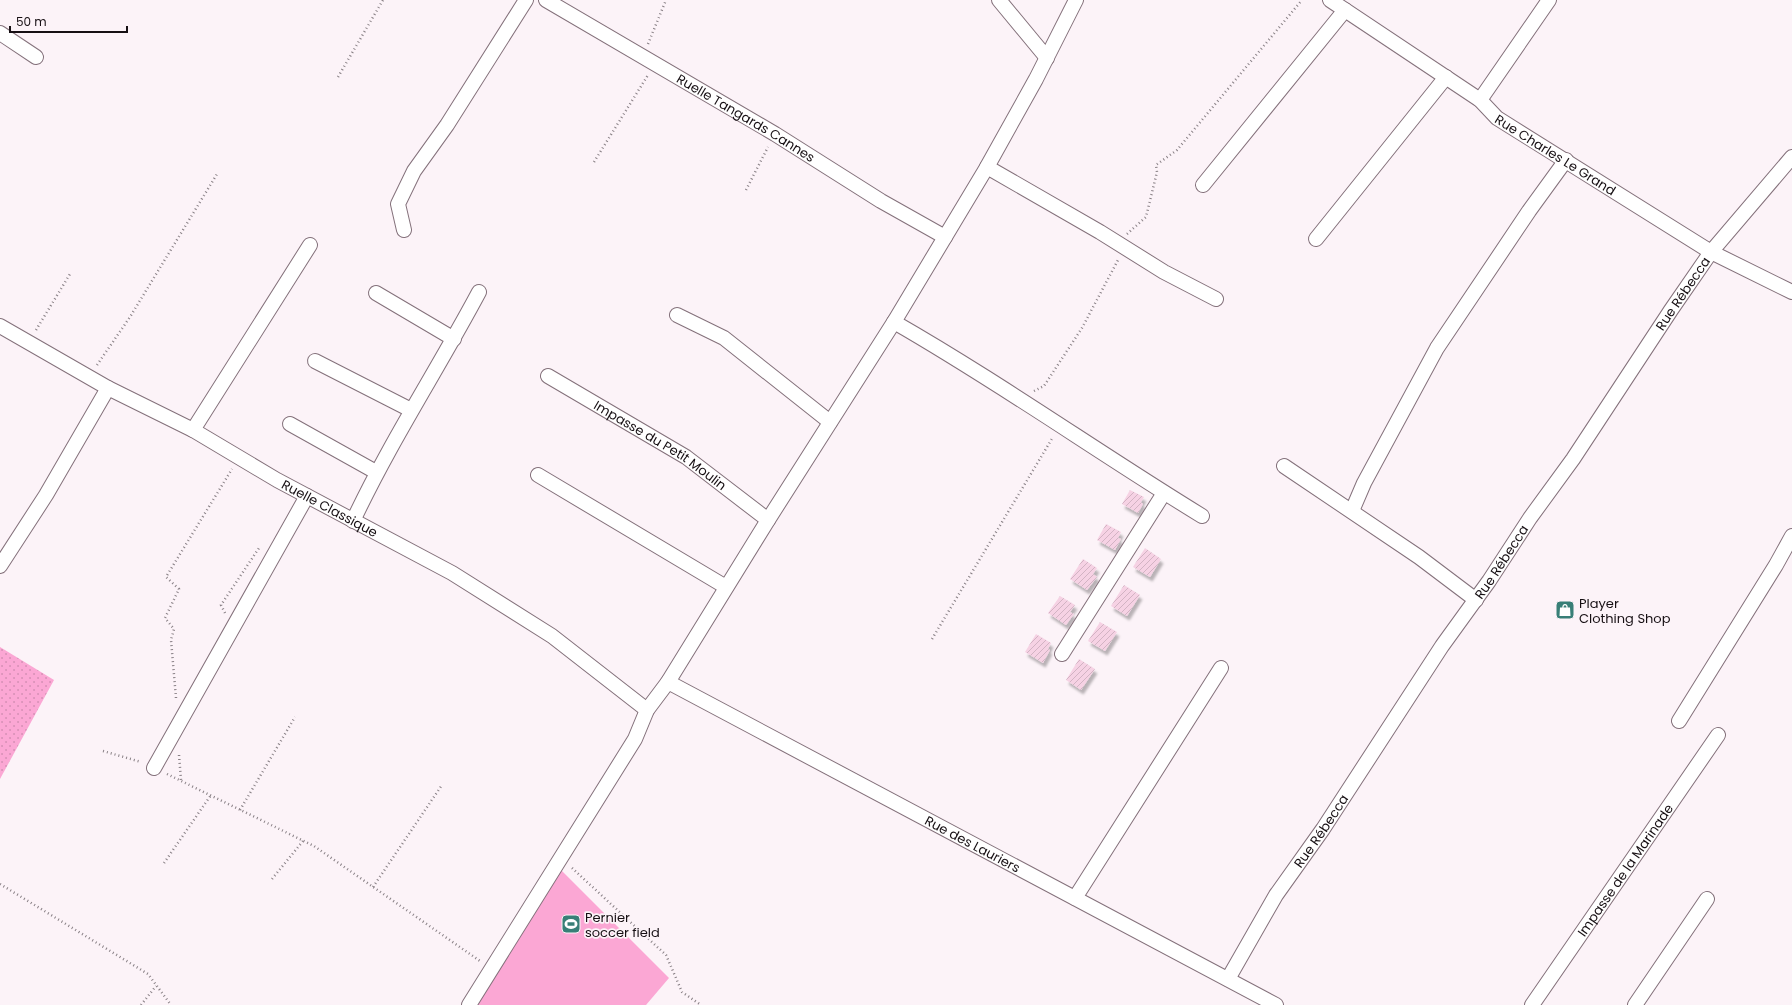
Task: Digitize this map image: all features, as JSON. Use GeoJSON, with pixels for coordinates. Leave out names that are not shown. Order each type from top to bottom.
{"type":"FeatureCollection","features":[{"type":"Feature","properties":{"kind":"street"},"geometry":{"type":"LineString","coordinates":[[404,230],[398,204],[414,172],[447,125],[526,0]]}},
{"type":"Feature","properties":{"kind":"street","name":"Ruelle Tangards Cannes"},"geometry":{"type":"LineString","coordinates":[[546,0],[775,134],[881,201],[945,237]]}},
{"type":"Feature","properties":{"kind":"street"},"geometry":{"type":"LineString","coordinates":[[999,0],[1047,58]]}},
{"type":"Feature","properties":{"kind":"street"},"geometry":{"type":"LineString","coordinates":[[469,1005],[635,739],[647,710],[668,682],[768,520],[894,322],[987,167],[1047,58],[1076,0]]}},
{"type":"Feature","properties":{"kind":"street","name":"Rue Charles Le Grand"},"geometry":{"type":"LineString","coordinates":[[1330,0],[1480,100],[1496,118],[1566,160],[1617,194],[1711,252],[1792,292]]}},
{"type":"Feature","properties":{"kind":"street"},"geometry":{"type":"LineString","coordinates":[[1480,100],[1550,0]]}},
{"type":"Feature","properties":{"kind":"street"},"geometry":{"type":"LineString","coordinates":[[1203,185],[1345,10]]}},
{"type":"Feature","properties":{"kind":"street"},"geometry":{"type":"LineString","coordinates":[[0,34],[36,57]]}},
{"type":"Feature","properties":{"kind":"street"},"geometry":{"type":"LineString","coordinates":[[1316,239],[1446,77]]}},
{"type":"Feature","properties":{"kind":"street","name":"Rue Rébecca"},"geometry":{"type":"LineString","coordinates":[[1228,979],[1276,895],[1323,829],[1442,646],[1476,600],[1530,518],[1573,459],[1711,252],[1792,157]]}},
{"type":"Feature","properties":{"kind":"street"},"geometry":{"type":"LineString","coordinates":[[1352,511],[1364,483],[1437,348],[1529,211],[1566,160]]}},
{"type":"Feature","properties":{"kind":"street"},"geometry":{"type":"LineString","coordinates":[[987,167],[1121,245],[1164,272],[1216,299]]}},
{"type":"Feature","properties":{"kind":"street"},"geometry":{"type":"LineString","coordinates":[[193,430],[310,245]]}},
{"type":"Feature","properties":{"kind":"street"},"geometry":{"type":"LineString","coordinates":[[353,521],[376,472],[454,339],[479,292]]}},
{"type":"Feature","properties":{"kind":"street"},"geometry":{"type":"LineString","coordinates":[[376,293],[454,339]]}},
{"type":"Feature","properties":{"kind":"street"},"geometry":{"type":"LineString","coordinates":[[677,315],[724,338],[830,422]]}},
{"type":"Feature","properties":{"kind":"street"},"geometry":{"type":"LineString","coordinates":[[894,322],[942,350],[1202,516]]}},
{"type":"Feature","properties":{"kind":"street","name":"Ruelle Classique"},"geometry":{"type":"LineString","coordinates":[[0,326],[108,388],[193,430],[238,458],[452,573],[552,636],[647,710]]}},
{"type":"Feature","properties":{"kind":"street"},"geometry":{"type":"LineString","coordinates":[[315,361],[411,410]]}},
{"type":"Feature","properties":{"kind":"street","name":"Impasse du Petit Moulin"},"geometry":{"type":"LineString","coordinates":[[548,376],[686,457],[768,520]]}},
{"type":"Feature","properties":{"kind":"street"},"geometry":{"type":"LineString","coordinates":[[0,566],[46,495],[108,388]]}},
{"type":"Feature","properties":{"kind":"street"},"geometry":{"type":"LineString","coordinates":[[290,424],[376,472]]}},
{"type":"Feature","properties":{"kind":"street"},"geometry":{"type":"LineString","coordinates":[[1284,466],[1419,557],[1476,600]]}},
{"type":"Feature","properties":{"kind":"street"},"geometry":{"type":"LineString","coordinates":[[538,475],[726,587]]}},
{"type":"Feature","properties":{"kind":"street"},"geometry":{"type":"LineString","coordinates":[[1062,654],[1164,493]]}},
{"type":"Feature","properties":{"kind":"street"},"geometry":{"type":"LineString","coordinates":[[154,768],[307,496]]}},
{"type":"Feature","properties":{"kind":"street"},"geometry":{"type":"LineString","coordinates":[[1679,721],[1776,566],[1792,536]]}},
{"type":"Feature","properties":{"kind":"street"},"geometry":{"type":"LineString","coordinates":[[1075,898],[1222,668]]}},
{"type":"Feature","properties":{"kind":"street","name":"Rue des Lauriers"},"geometry":{"type":"LineString","coordinates":[[668,682],[1276,1005]]}},
{"type":"Feature","properties":{"kind":"street","name":"Impasse de la Marinade"},"geometry":{"type":"LineString","coordinates":[[1532,1005],[1718,735]]}},
{"type":"Feature","properties":{"kind":"street"},"geometry":{"type":"LineString","coordinates":[[1635,1005],[1707,899]]}},
{"type":"Feature","properties":{"kind":"path"},"geometry":{"type":"LineString","coordinates":[[338,77],[383,0]]}},
{"type":"Feature","properties":{"kind":"path"},"geometry":{"type":"LineString","coordinates":[[594,162],[648,61],[666,0]]}},
{"type":"Feature","properties":{"kind":"path"},"geometry":{"type":"LineString","coordinates":[[1017,399],[1044,386],[1082,328],[1117,262],[1125,236],[1146,217],[1157,172],[1156,165],[1177,150],[1302,0]]}},
{"type":"Feature","properties":{"kind":"path"},"geometry":{"type":"LineString","coordinates":[[746,190],[775,134]]}},
{"type":"Feature","properties":{"kind":"path"},"geometry":{"type":"LineString","coordinates":[[89,377],[130,317],[217,174]]}},
{"type":"Feature","properties":{"kind":"path"},"geometry":{"type":"LineString","coordinates":[[29,343],[70,274]]}},
{"type":"Feature","properties":{"kind":"path"},"geometry":{"type":"LineString","coordinates":[[932,639],[1060,426]]}},
{"type":"Feature","properties":{"kind":"path"},"geometry":{"type":"LineString","coordinates":[[177,726],[171,640],[174,629],[165,618],[179,590],[166,577],[238,458]]}},
{"type":"Feature","properties":{"kind":"path"},"geometry":{"type":"LineString","coordinates":[[240,810],[295,718]]}},
{"type":"Feature","properties":{"kind":"path"},"geometry":{"type":"LineString","coordinates":[[178,749],[181,781]]}},
{"type":"Feature","properties":{"kind":"path"},"geometry":{"type":"LineString","coordinates":[[103,751],[144,763],[314,846],[492,969]]}},
{"type":"Feature","properties":{"kind":"path"},"geometry":{"type":"LineString","coordinates":[[373,887],[442,785]]}},
{"type":"Feature","properties":{"kind":"path"},"geometry":{"type":"LineString","coordinates":[[164,863],[211,795]]}},
{"type":"Feature","properties":{"kind":"path"},"geometry":{"type":"LineString","coordinates":[[272,879],[303,840]]}},
{"type":"Feature","properties":{"kind":"path"},"geometry":{"type":"LineString","coordinates":[[561,858],[666,955],[682,992],[701,1005]]}},
{"type":"Feature","properties":{"kind":"path"},"geometry":{"type":"LineString","coordinates":[[0,884],[148,974],[171,1005]]}},
{"type":"Feature","properties":{"kind":"path"},"geometry":{"type":"LineString","coordinates":[[141,1005],[156,986]]}},
{"type":"Feature","properties":{"kind":"shaded area"},"geometry":{"type":"Polygon","coordinates":[[[0,647],[54,680],[0,779],[0,647]]]}},
{"type":"Feature","properties":{"kind":"shaded area","name":"Pernier soccer field"},"geometry":{"type":"Polygon","coordinates":[[[561,870],[669,978],[646,1005],[475,1005],[561,870]]]}},
{"type":"Feature","properties":{"kind":"building"},"geometry":{"type":"Polygon","coordinates":[[[1130,490],[1144,497],[1141,502],[1143,504],[1138,513],[1122,504],[1130,490]]]}},
{"type":"Feature","properties":{"kind":"building"},"geometry":{"type":"Polygon","coordinates":[[[1106,524],[1121,532],[1118,538],[1121,539],[1115,550],[1097,540],[1106,524]]]}},
{"type":"Feature","properties":{"kind":"building"},"geometry":{"type":"Polygon","coordinates":[[[1145,548],[1161,559],[1150,577],[1133,567],[1145,548]]]}},
{"type":"Feature","properties":{"kind":"building"},"geometry":{"type":"Polygon","coordinates":[[[1083,559],[1097,568],[1093,574],[1097,577],[1087,590],[1070,579],[1083,559]]]}},
{"type":"Feature","properties":{"kind":"building"},"geometry":{"type":"Polygon","coordinates":[[[1124,585],[1140,595],[1127,616],[1111,606],[1124,585]]]}},
{"type":"Feature","properties":{"kind":"building"},"geometry":{"type":"Polygon","coordinates":[[[1060,596],[1075,605],[1070,612],[1074,614],[1066,625],[1048,613],[1060,596]]]}},
{"type":"Feature","properties":{"kind":"building"},"geometry":{"type":"Polygon","coordinates":[[[1100,622],[1117,632],[1105,651],[1088,641],[1100,622]]]}},
{"type":"Feature","properties":{"kind":"building"},"geometry":{"type":"Polygon","coordinates":[[[1036,634],[1051,643],[1048,649],[1050,650],[1043,663],[1025,652],[1036,634]]]}},
{"type":"Feature","properties":{"kind":"building"},"geometry":{"type":"Polygon","coordinates":[[[1079,659],[1095,669],[1081,690],[1066,680],[1079,659]]]}},
{"type":"Feature","properties":{"kind":"place","name":"Player Clothing Shop"},"geometry":{"type":"Point","coordinates":[1565,610]}},
{"type":"Feature","properties":{"kind":"place","name":"Pernier soccer field"},"geometry":{"type":"Point","coordinates":[571,924]}}]}
